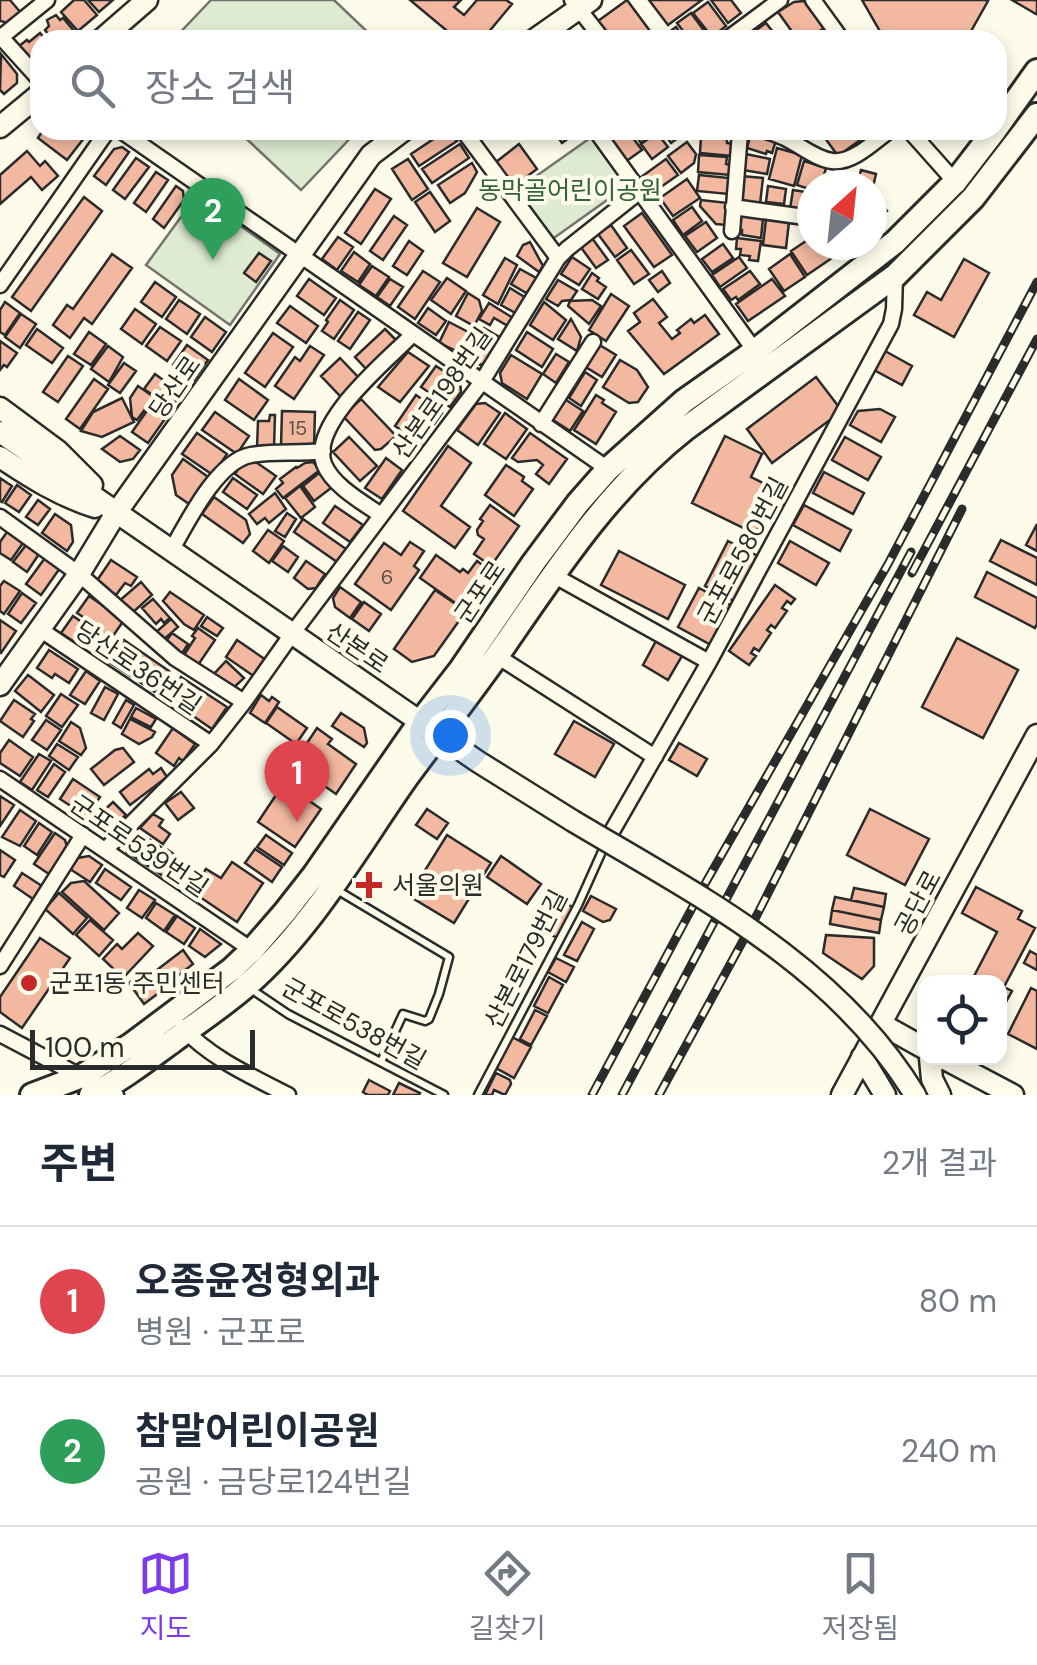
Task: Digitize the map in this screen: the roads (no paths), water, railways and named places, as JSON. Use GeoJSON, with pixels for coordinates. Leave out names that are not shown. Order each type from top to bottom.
{"type":"FeatureCollection","features":[{"type":"Feature","properties":{"kind":"main road","name":"군포로"},"geometry":{"type":"LineString","coordinates":[[1007,113],[1037,72]]}},
{"type":"Feature","properties":{"kind":"main road","name":"군포로"},"geometry":{"type":"LineString","coordinates":[[179,1023],[285,912],[429,728],[497,656],[596,517],[660,448],[896,276],[991,176],[1037,116]]}},
{"type":"Feature","properties":{"kind":"main road","name":"군포로"},"geometry":{"type":"LineString","coordinates":[[32,1095],[98,1089],[132,1044],[246,986],[302,926],[331,887],[461,670],[578,503],[608,469],[684,401],[874,261],[955,182],[987,140]]}},
{"type":"Feature","properties":{"kind":"main road"},"geometry":{"type":"LineString","coordinates":[[660,448],[652,448],[648,441],[684,401]]}},
{"type":"Feature","properties":{"kind":"street"},"geometry":{"type":"LineString","coordinates":[[30,69],[0,37],[46,0]]}},
{"type":"Feature","properties":{"kind":"street"},"geometry":{"type":"LineString","coordinates":[[112,30],[147,0]]}},
{"type":"Feature","properties":{"kind":"street"},"geometry":{"type":"LineString","coordinates":[[740,30],[780,0]]}},
{"type":"Feature","properties":{"kind":"street"},"geometry":{"type":"LineString","coordinates":[[813,0],[835,30]]}},
{"type":"Feature","properties":{"kind":"street"},"geometry":{"type":"LineString","coordinates":[[547,30],[581,3],[596,30]]}},
{"type":"Feature","properties":{"kind":"street"},"geometry":{"type":"LineString","coordinates":[[0,127],[30,102]]}},
{"type":"Feature","properties":{"kind":"street"},"geometry":{"type":"LineString","coordinates":[[0,284],[101,140]]}},
{"type":"Feature","properties":{"kind":"street"},"geometry":{"type":"LineString","coordinates":[[134,140],[608,469]]}},
{"type":"Feature","properties":{"kind":"street","name":"당산로"},"geometry":{"type":"LineString","coordinates":[[0,685],[79,574],[116,513],[371,154],[390,140]]}},
{"type":"Feature","properties":{"kind":"street"},"geometry":{"type":"LineString","coordinates":[[470,140],[558,258]]}},
{"type":"Feature","properties":{"kind":"street"},"geometry":{"type":"LineString","coordinates":[[603,140],[756,351]]}},
{"type":"Feature","properties":{"kind":"street"},"geometry":{"type":"LineString","coordinates":[[732,231],[739,140]]}},
{"type":"Feature","properties":{"kind":"street"},"geometry":{"type":"LineString","coordinates":[[789,140],[832,161],[859,153],[877,140]]}},
{"type":"Feature","properties":{"kind":"street"},"geometry":{"type":"LineString","coordinates":[[918,140],[964,193],[951,211],[950,221]]}},
{"type":"Feature","properties":{"kind":"street","name":"산본로198번길"},"geometry":{"type":"LineString","coordinates":[[106,850],[211,744],[244,702],[482,383],[558,258],[640,192]]}},
{"type":"Feature","properties":{"kind":"street"},"geometry":{"type":"LineString","coordinates":[[734,207],[797,216]]}},
{"type":"Feature","properties":{"kind":"street","name":"군포로580번길"},"geometry":{"type":"LineString","coordinates":[[608,840],[709,662],[890,324],[896,276]]}},
{"type":"Feature","properties":{"kind":"street"},"geometry":{"type":"LineString","coordinates":[[381,515],[331,475],[324,464],[323,450],[340,408],[412,335]]}},
{"type":"Feature","properties":{"kind":"street"},"geometry":{"type":"LineString","coordinates":[[541,424],[594,342]]}},
{"type":"Feature","properties":{"kind":"street","name":"산본로"},"geometry":{"type":"LineString","coordinates":[[0,408],[58,452],[116,513]]}},
{"type":"Feature","properties":{"kind":"street","name":"산본로"},"geometry":{"type":"LineString","coordinates":[[0,432],[526,793],[688,889],[781,950],[810,972],[867,1028],[915,1095]]}},
{"type":"Feature","properties":{"kind":"street"},"geometry":{"type":"LineString","coordinates":[[171,551],[207,492],[232,463],[248,455],[323,450]]}},
{"type":"Feature","properties":{"kind":"street","name":"산본로"},"geometry":{"type":"LineString","coordinates":[[0,458],[73,500],[116,513]]}},
{"type":"Feature","properties":{"kind":"street"},"geometry":{"type":"LineString","coordinates":[[0,517],[79,574],[174,658],[244,702]]}},
{"type":"Feature","properties":{"kind":"street"},"geometry":{"type":"LineString","coordinates":[[552,575],[709,662]]}},
{"type":"Feature","properties":{"kind":"street","name":"당산로36번길"},"geometry":{"type":"LineString","coordinates":[[41,630],[211,744]]}},
{"type":"Feature","properties":{"kind":"street"},"geometry":{"type":"LineString","coordinates":[[497,656],[655,757]]}},
{"type":"Feature","properties":{"kind":"street","name":"공단로"},"geometry":{"type":"LineString","coordinates":[[842,1095],[1035,745]]}},
{"type":"Feature","properties":{"kind":"street","name":"군포로539번길"},"geometry":{"type":"LineString","coordinates":[[0,779],[252,950]]}},
{"type":"Feature","properties":{"kind":"street"},"geometry":{"type":"LineString","coordinates":[[0,966],[83,835]]}},
{"type":"Feature","properties":{"kind":"street"},"geometry":{"type":"LineString","coordinates":[[179,1023],[208,1050],[288,1095]]}},
{"type":"Feature","properties":{"kind":"street"},"geometry":{"type":"LineString","coordinates":[[880,1024],[917,1044]]}},
{"type":"Feature","properties":{"kind":"street"},"geometry":{"type":"LineString","coordinates":[[0,1034],[98,1089]]}},
{"type":"Feature","properties":{"kind":"street"},"geometry":{"type":"LineString","coordinates":[[862,1057],[885,1095]]}},
{"type":"Feature","properties":{"kind":"street"},"geometry":{"type":"LineString","coordinates":[[931,1065],[940,1095]]}},
{"type":"Feature","properties":{"kind":"street"},"geometry":{"type":"LineString","coordinates":[[956,1065],[1013,1095]]}},
{"type":"Feature","properties":{"kind":"lane","name":"산본로179번길"},"geometry":{"type":"LineString","coordinates":[[478,1095],[608,840]]}},
{"type":"Feature","properties":{"kind":"lane"},"geometry":{"type":"LineString","coordinates":[[331,887],[449,958],[429,1019],[425,1022],[403,1014],[381,1062]]}},
{"type":"Feature","properties":{"kind":"lane","name":"군포로538번길"},"geometry":{"type":"LineString","coordinates":[[246,986],[288,1014],[444,1095]]}},
{"type":"Feature","properties":{"kind":"railway"},"geometry":{"type":"LineString","coordinates":[[592,1095],[706,882],[888,564],[1037,282]]}},
{"type":"Feature","properties":{"kind":"railway"},"geometry":{"type":"LineString","coordinates":[[912,573],[1037,339]]}},
{"type":"Feature","properties":{"kind":"railway"},"geometry":{"type":"LineString","coordinates":[[659,1095],[757,915],[962,509]]}},
{"type":"Feature","properties":{"kind":"railway"},"geometry":{"type":"LineString","coordinates":[[622,1095],[911,552]]}},
{"type":"Feature","properties":{"kind":"place","name":"참말어린이공원"},"geometry":{"type":"Point","coordinates":[213,260]}},
{"type":"Feature","properties":{"kind":"place","name":"오종윤정형외과"},"geometry":{"type":"Point","coordinates":[297,822]}},
{"type":"Feature","properties":{"kind":"place","name":"서울의원"},"geometry":{"type":"Point","coordinates":[369,885]}},
{"type":"Feature","properties":{"kind":"place","name":"군포1동 주민센터"},"geometry":{"type":"Point","coordinates":[29,983]}},
{"type":"Feature","properties":{"kind":"park label","name":"동막골어린이공원"},"geometry":{"type":"Point","coordinates":[570,190]}}]}
